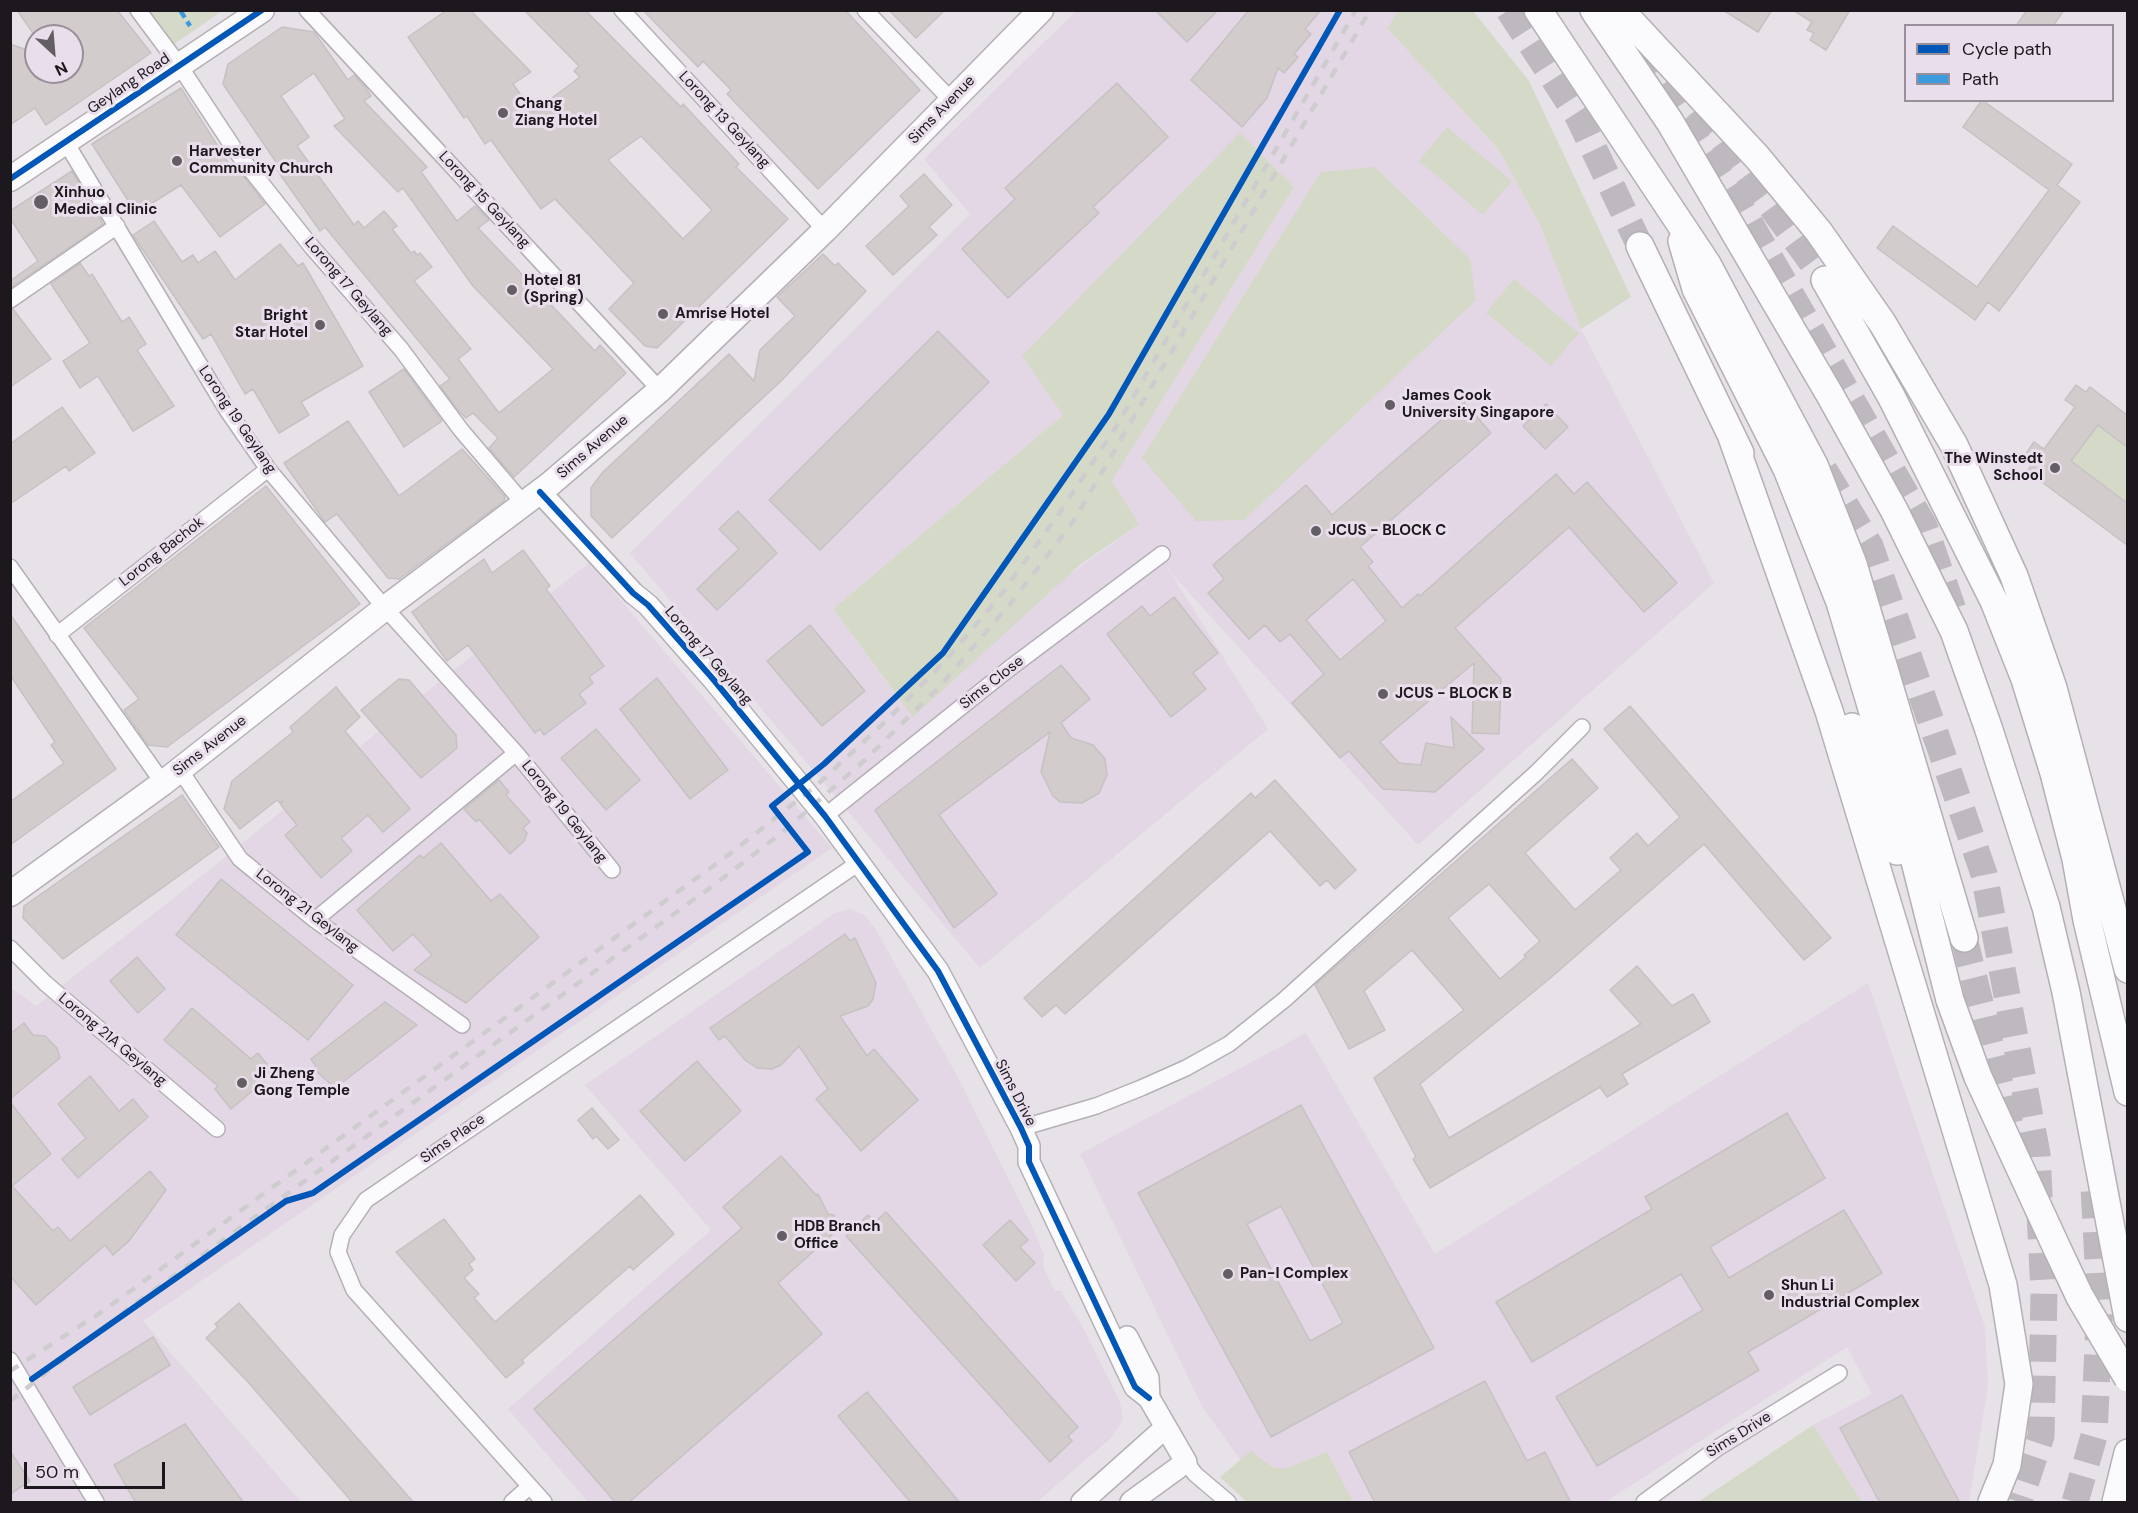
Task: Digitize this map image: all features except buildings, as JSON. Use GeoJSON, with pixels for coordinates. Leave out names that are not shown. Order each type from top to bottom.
{"type":"FeatureCollection","features":[{"type":"Feature","properties":{"kind":"highway"},"geometry":{"type":"LineString","coordinates":[[1538,10],[1707,264],[1814,465],[1853,564],[1964,938]]}},
{"type":"Feature","properties":{"kind":"highway"},"geometry":{"type":"LineString","coordinates":[[1594,10],[1670,122],[1830,394],[1894,510],[1954,631],[1988,727],[2046,907],[2066,992],[2127,1318]]}},
{"type":"Feature","properties":{"kind":"highway"},"geometry":{"type":"LineString","coordinates":[[1620,10],[1757,157],[1819,232],[1883,324],[1954,445],[2014,576],[2053,688],[2085,802],[2127,969]]}},
{"type":"Feature","properties":{"kind":"highway"},"geometry":{"type":"LineString","coordinates":[[1676,219],[1696,289],[1787,469],[1840,602],[1900,802],[1950,1000],[1978,1077],[2080,1297],[2127,1378]]}},
{"type":"Feature","properties":{"kind":"highway"},"geometry":{"type":"LineString","coordinates":[[1640,246],[1784,541],[1915,902],[1937,946]]}},
{"type":"Feature","properties":{"kind":"highway"},"geometry":{"type":"LineString","coordinates":[[1825,280],[1891,396],[1994,601],[2025,679],[2054,773],[2076,859],[2127,1018]]}},
{"type":"Feature","properties":{"kind":"highway"},"geometry":{"type":"LineString","coordinates":[[1732,437],[1829,711],[2003,1285],[2019,1384],[2007,1465],[1992,1503]]}},
{"type":"Feature","properties":{"kind":"highway"},"geometry":{"type":"LineString","coordinates":[[2076,859],[2087,920],[2127,1092]]}},
{"type":"Feature","properties":{"kind":"highway"},"geometry":{"type":"LineString","coordinates":[[2116,1503],[2127,1453]]}},
{"type":"Feature","properties":{"kind":"main road","name":"Geylang Road"},"geometry":{"type":"LineString","coordinates":[[10,178],[262,10]]}},
{"type":"Feature","properties":{"kind":"main road","name":"Sims Avenue"},"geometry":{"type":"LineString","coordinates":[[10,894],[171,777],[384,608],[538,494],[660,390],[825,230],[1041,10]]}},
{"type":"Feature","properties":{"kind":"street","name":"Lorong 17 Geylang"},"geometry":{"type":"LineString","coordinates":[[138,10],[179,65],[242,158],[311,246],[401,349],[461,430],[538,494],[633,593],[648,605],[713,679],[825,816]]}},
{"type":"Feature","properties":{"kind":"street","name":"Lorong 15 Geylang"},"geometry":{"type":"LineString","coordinates":[[307,10],[660,390]]}},
{"type":"Feature","properties":{"kind":"street","name":"Lorong 13 Geylang"},"geometry":{"type":"LineString","coordinates":[[622,10],[825,230]]}},
{"type":"Feature","properties":{"kind":"street"},"geometry":{"type":"LineString","coordinates":[[865,10],[951,100]]}},
{"type":"Feature","properties":{"kind":"street","name":"Lorong 19 Geylang"},"geometry":{"type":"LineString","coordinates":[[65,141],[227,410],[268,469],[327,536],[384,608],[516,753],[612,870]]}},
{"type":"Feature","properties":{"kind":"street"},"geometry":{"type":"LineString","coordinates":[[10,300],[117,226]]}},
{"type":"Feature","properties":{"kind":"street","name":"Lorong Bachok"},"geometry":{"type":"LineString","coordinates":[[57,635],[268,469]]}},
{"type":"Feature","properties":{"kind":"street","name":"Sims Close"},"geometry":{"type":"LineString","coordinates":[[825,816],[1006,670],[1162,554]]}},
{"type":"Feature","properties":{"kind":"street","name":"Lorong 21 Geylang"},"geometry":{"type":"LineString","coordinates":[[10,567],[57,635],[240,859],[315,920],[462,1025]]}},
{"type":"Feature","properties":{"kind":"street"},"geometry":{"type":"LineString","coordinates":[[1025,1137],[1186,1068],[1228,1044],[1284,1000],[1536,772],[1582,727]]}},
{"type":"Feature","properties":{"kind":"street","name":"Lorong 19 Geylang"},"geometry":{"type":"LineString","coordinates":[[315,920],[516,753]]}},
{"type":"Feature","properties":{"kind":"street","name":"Sims Drive"},"geometry":{"type":"LineString","coordinates":[[825,816],[938,971],[1025,1137],[1042,1156],[1148,1378],[1149,1398],[1190,1468]]}},
{"type":"Feature","properties":{"kind":"street","name":"Sims Place"},"geometry":{"type":"LineString","coordinates":[[544,1503],[354,1290],[338,1252],[342,1234],[366,1200],[860,862]]}},
{"type":"Feature","properties":{"kind":"street","name":"Lorong 21A Geylang"},"geometry":{"type":"LineString","coordinates":[[10,948],[45,983],[217,1129]]}},
{"type":"Feature","properties":{"kind":"street"},"geometry":{"type":"LineString","coordinates":[[10,1360],[96,1503]]}},
{"type":"Feature","properties":{"kind":"street","name":"Sims Drive"},"geometry":{"type":"LineString","coordinates":[[1644,1503],[1719,1447],[1839,1373]]}},
{"type":"Feature","properties":{"kind":"street"},"geometry":{"type":"LineString","coordinates":[[1082,1503],[1165,1428]]}},
{"type":"Feature","properties":{"kind":"street"},"geometry":{"type":"LineString","coordinates":[[1131,1503],[1190,1468],[1228,1503]]}},
{"type":"Feature","properties":{"kind":"street"},"geometry":{"type":"LineString","coordinates":[[512,1503],[529,1487]]}},
{"type":"Feature","properties":{"kind":"shaded area"},"geometry":{"type":"Polygon","coordinates":[[[1398,10],[1387,28],[1499,150],[1539,223],[1581,329],[1714,583],[1418,845],[1173,575],[1159,554],[1268,729],[980,968],[630,553],[970,214],[924,159],[1076,11],[1398,10]],[[1294,187],[1064,414],[833,609],[899,699],[1139,524],[1112,481],[1294,187]]]}},
{"type":"Feature","properties":{"kind":"shaded area"},"geometry":{"type":"Polygon","coordinates":[[[589,563],[832,848],[143,1321],[301,1502],[11,1502],[10,987],[36,1006],[212,868],[429,690],[589,563]]]}},
{"type":"Feature","properties":{"kind":"shaded area"},"geometry":{"type":"Polygon","coordinates":[[[850,909],[864,915],[875,928],[962,1085],[1032,1226],[1044,1255],[1043,1267],[1055,1291],[1061,1291],[1085,1331],[1120,1402],[1123,1420],[1111,1438],[1037,1502],[588,1502],[508,1409],[711,1230],[585,1085],[835,913],[850,909]]]}},
{"type":"Feature","properties":{"kind":"shaded area"},"geometry":{"type":"Polygon","coordinates":[[[1868,983],[1985,1327],[1988,1385],[1969,1502],[1862,1502],[1813,1425],[1872,1394],[1847,1347],[1605,1502],[1271,1502],[1203,1408],[1080,1154],[1306,1033],[1435,1254],[1868,983]]]}},
{"type":"Feature","properties":{"kind":"green space"},"geometry":{"type":"Polygon","coordinates":[[[138,11],[222,11],[167,49],[138,11]]]}},
{"type":"Feature","properties":{"kind":"green space"},"geometry":{"type":"Polygon","coordinates":[[[1398,11],[1473,11],[1529,81],[1631,297],[1581,329],[1539,223],[1499,150],[1387,28],[1398,11]]]}},
{"type":"Feature","properties":{"kind":"green space"},"geometry":{"type":"Polygon","coordinates":[[[1447,127],[1512,181],[1483,215],[1419,161],[1447,127]]]}},
{"type":"Feature","properties":{"kind":"green space"},"geometry":{"type":"Polygon","coordinates":[[[1240,133],[1294,187],[1112,481],[1139,524],[1081,564],[913,717],[833,609],[1063,415],[1022,356],[1240,133]]]}},
{"type":"Feature","properties":{"kind":"green space"},"geometry":{"type":"Polygon","coordinates":[[[1375,167],[1470,259],[1476,300],[1244,520],[1196,521],[1142,458],[1321,172],[1375,167]]]}},
{"type":"Feature","properties":{"kind":"green space"},"geometry":{"type":"Polygon","coordinates":[[[1514,279],[1579,333],[1551,366],[1486,313],[1514,279]]]}},
{"type":"Feature","properties":{"kind":"green space"},"geometry":{"type":"Polygon","coordinates":[[[2098,425],[2127,447],[2127,503],[2071,461],[2098,425]]]}},
{"type":"Feature","properties":{"kind":"green space"},"geometry":{"type":"Polygon","coordinates":[[[1813,1425],[1862,1502],[1698,1502],[1813,1425]]]}},
{"type":"Feature","properties":{"kind":"green space"},"geometry":{"type":"Polygon","coordinates":[[[1251,1451],[1272,1467],[1285,1469],[1327,1452],[1353,1502],[1247,1502],[1220,1477],[1251,1451]]]}},
{"type":"Feature","properties":{"kind":"tunnel"},"geometry":{"type":"LineString","coordinates":[[1509,10],[1578,116],[1640,246]]}},
{"type":"Feature","properties":{"kind":"tunnel"},"geometry":{"type":"LineString","coordinates":[[1616,17],[1741,208],[1924,526],[1953,610]]}},
{"type":"Feature","properties":{"kind":"tunnel"},"geometry":{"type":"LineString","coordinates":[[1699,108],[1825,280]]}},
{"type":"Feature","properties":{"kind":"tunnel"},"geometry":{"type":"LineString","coordinates":[[1824,470],[1870,546],[1984,874],[2037,1154],[2044,1292],[2041,1436],[2019,1502]]}},
{"type":"Feature","properties":{"kind":"tunnel"},"geometry":{"type":"LineString","coordinates":[[1964,938],[2014,1141]]}},
{"type":"Feature","properties":{"kind":"tunnel"},"geometry":{"type":"LineString","coordinates":[[2075,1502],[2094,1436],[2100,1300],[2094,1187]]}},
{"type":"Feature","properties":{"kind":"railway"},"geometry":{"type":"LineString","coordinates":[[10,1371],[103,1311],[731,853],[817,785],[886,721],[946,660],[1000,596],[1058,515],[1116,427],[1356,10]]}},
{"type":"Feature","properties":{"kind":"railway"},"geometry":{"type":"LineString","coordinates":[[10,1401],[132,1306],[714,885],[784,831],[865,760],[941,685],[1010,604],[1073,522],[1370,10]]}},
{"type":"Feature","properties":{"kind":"marked path"},"geometry":{"type":"LineString","coordinates":[[180,10],[190,26]]}},
{"type":"Feature","properties":{"kind":"cycle path"},"geometry":{"type":"LineString","coordinates":[[10,179],[262,10]]}},
{"type":"Feature","properties":{"kind":"cycle path"},"geometry":{"type":"LineString","coordinates":[[32,1379],[286,1201],[313,1193],[808,852],[772,806],[824,764],[943,653],[1109,414],[1340,10]]}},
{"type":"Feature","properties":{"kind":"cycle path"},"geometry":{"type":"LineString","coordinates":[[540,492],[633,593],[648,605],[713,679],[825,816],[938,971],[1021,1128],[1029,1146],[1029,1162],[1135,1387],[1149,1398]]}},
{"type":"Feature","properties":{"kind":"place","name":"Chang Ziang Hotel"},"geometry":{"type":"Point","coordinates":[503,113]}},
{"type":"Feature","properties":{"kind":"place","name":"Harvester Community Church"},"geometry":{"type":"Point","coordinates":[177,161]}},
{"type":"Feature","properties":{"kind":"place","name":"Xinhuo Medical Clinic"},"geometry":{"type":"Point","coordinates":[41,202]}},
{"type":"Feature","properties":{"kind":"place","name":"Hotel 81 (Spring)"},"geometry":{"type":"Point","coordinates":[512,290]}},
{"type":"Feature","properties":{"kind":"place","name":"Amrise Hotel"},"geometry":{"type":"Point","coordinates":[663,314]}},
{"type":"Feature","properties":{"kind":"place","name":"Bright Star Hotel"},"geometry":{"type":"Point","coordinates":[320,325]}},
{"type":"Feature","properties":{"kind":"place","name":"James Cook University Singapore"},"geometry":{"type":"Point","coordinates":[1390,405]}},
{"type":"Feature","properties":{"kind":"place","name":"The Winstedt School"},"geometry":{"type":"Point","coordinates":[2055,468]}},
{"type":"Feature","properties":{"kind":"place","name":"JCUS - BLOCK C"},"geometry":{"type":"Point","coordinates":[1316,531]}},
{"type":"Feature","properties":{"kind":"place","name":"JCUS - BLOCK B"},"geometry":{"type":"Point","coordinates":[1383,694]}},
{"type":"Feature","properties":{"kind":"place","name":"Ji Zheng Gong Temple"},"geometry":{"type":"Point","coordinates":[242,1083]}},
{"type":"Feature","properties":{"kind":"place","name":"HDB Branch Office"},"geometry":{"type":"Point","coordinates":[782,1236]}},
{"type":"Feature","properties":{"kind":"place","name":"Pan-I Complex"},"geometry":{"type":"Point","coordinates":[1228,1274]}},
{"type":"Feature","properties":{"kind":"place","name":"Shun Li Industrial Complex"},"geometry":{"type":"Point","coordinates":[1769,1295]}}]}
